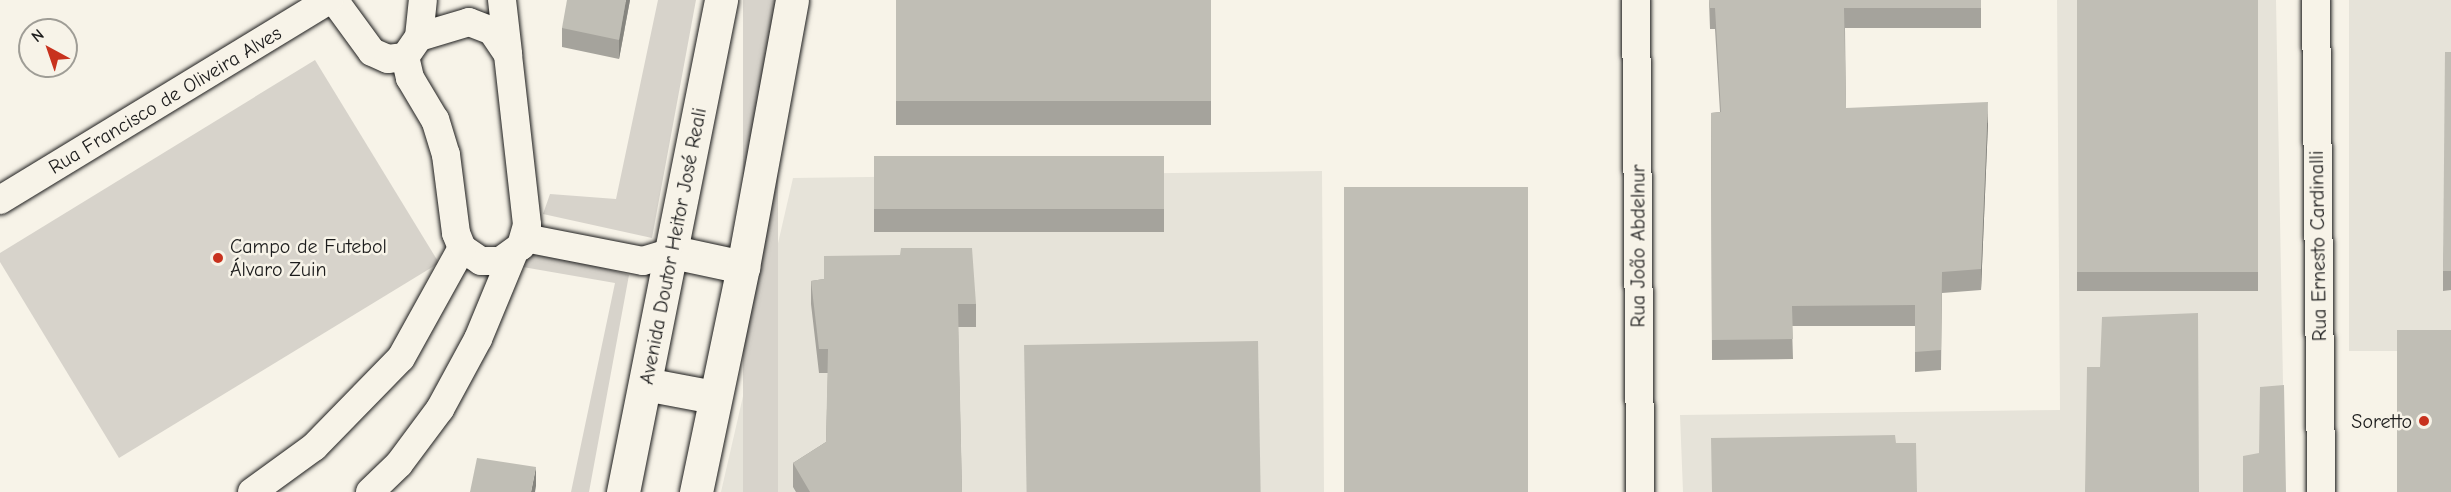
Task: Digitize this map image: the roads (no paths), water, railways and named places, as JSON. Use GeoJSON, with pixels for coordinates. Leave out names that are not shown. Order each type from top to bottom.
{"type":"FeatureCollection","features":[{"type":"Feature","properties":{"kind":"main road","name":"Avenida Doutor Heitor José Reali"},"geometry":{"type":"LineString","coordinates":[[623,492],[673,252],[720,0]]}},
{"type":"Feature","properties":{"kind":"main road"},"geometry":{"type":"LineString","coordinates":[[696,492],[714,397],[743,267],[792,0]]}},
{"type":"Feature","properties":{"kind":"main road"},"geometry":{"type":"LineString","coordinates":[[673,252],[743,267]]}},
{"type":"Feature","properties":{"kind":"main road"},"geometry":{"type":"LineString","coordinates":[[645,384],[714,397]]}},
{"type":"Feature","properties":{"kind":"street","name":"Rua Francisco de Oliveira Alves"},"geometry":{"type":"LineString","coordinates":[[0,200],[329,0]]}},
{"type":"Feature","properties":{"kind":"street"},"geometry":{"type":"LineString","coordinates":[[334,0],[372,52],[388,59],[469,22],[492,31],[508,55]]}},
{"type":"Feature","properties":{"kind":"street"},"geometry":{"type":"LineString","coordinates":[[423,0],[412,47],[410,78],[435,120],[446,155],[456,232],[462,248],[481,261],[500,261],[519,245],[643,261],[673,252]]}},
{"type":"Feature","properties":{"kind":"street"},"geometry":{"type":"LineString","coordinates":[[370,492],[399,464],[440,410],[478,339],[519,245],[508,55],[501,0]]}},
{"type":"Feature","properties":{"kind":"street","name":"Rua João Abdelnur"},"geometry":{"type":"LineString","coordinates":[[1635,0],[1640,492]]}},
{"type":"Feature","properties":{"kind":"street","name":"Rua Ernesto Cardinalli"},"geometry":{"type":"LineString","coordinates":[[2316,0],[2320,492]]}},
{"type":"Feature","properties":{"kind":"street"},"geometry":{"type":"LineString","coordinates":[[252,492],[314,447],[401,358],[462,248]]}},
{"type":"Feature","properties":{"kind":"place","name":"Campo de Futebol Álvaro Zuin"},"geometry":{"type":"Point","coordinates":[218,258]}},
{"type":"Feature","properties":{"kind":"place","name":"Soretto"},"geometry":{"type":"Point","coordinates":[2424,421]}}]}
